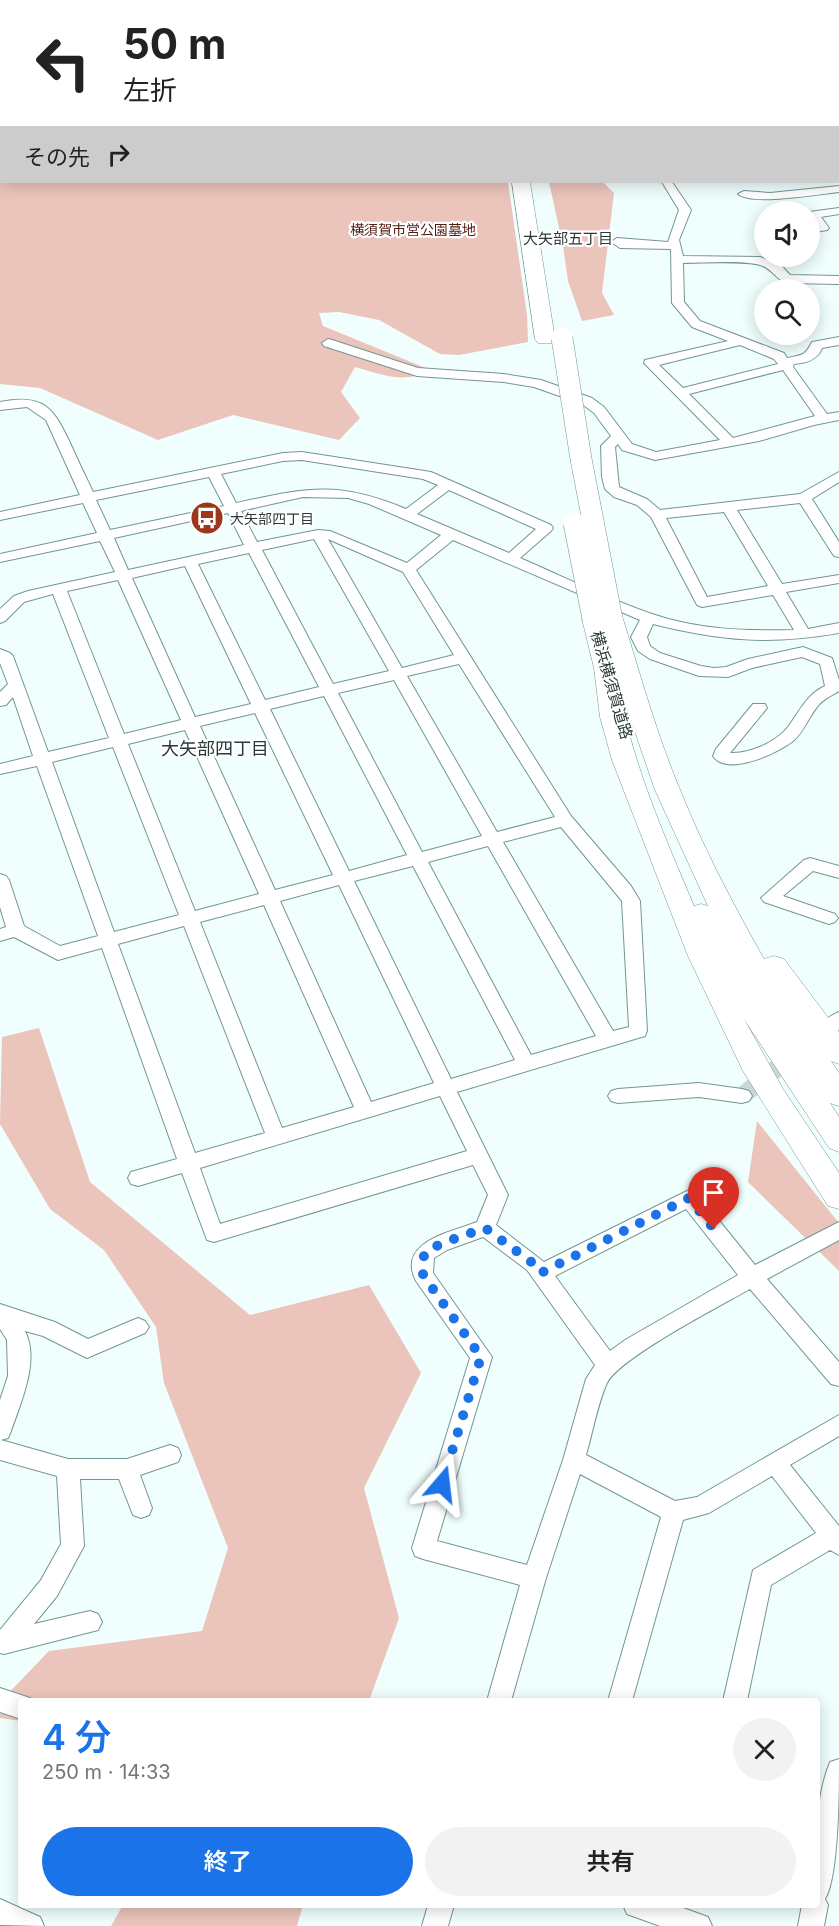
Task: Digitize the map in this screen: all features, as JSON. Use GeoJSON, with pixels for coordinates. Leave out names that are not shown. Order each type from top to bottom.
{"type":"FeatureCollection","features":[{"type":"Feature","properties":{"kind":"highway","name":"横浜横須賀道路"},"geometry":{"type":"LineString","coordinates":[[521,183],[553,338]]}},
{"type":"Feature","properties":{"kind":"highway","name":"横浜横須賀道路"},"geometry":{"type":"LineString","coordinates":[[537,183],[576,536],[603,619],[677,813],[714,892],[759,974],[839,1095]]}},
{"type":"Feature","properties":{"kind":"highway","name":"横浜横須賀道路"},"geometry":{"type":"LineString","coordinates":[[603,619],[605,669],[630,748],[677,866],[758,1019],[839,1140]]}},
{"type":"Feature","properties":{"kind":"highway"},"geometry":{"type":"LineString","coordinates":[[605,669],[612,724],[620,752],[680,908],[711,979],[771,1093],[839,1197]]}},
{"type":"Feature","properties":{"kind":"highway"},"geometry":{"type":"LineString","coordinates":[[677,813],[749,930],[839,1053]]}},
{"type":"Feature","properties":{"kind":"street"},"geometry":{"type":"LineString","coordinates":[[668,183],[678,195],[679,204],[686,210],[674,240],[678,303],[696,324],[779,356],[823,418]]}},
{"type":"Feature","properties":{"kind":"street"},"geometry":{"type":"LineString","coordinates":[[744,194],[770,196],[839,189]]}},
{"type":"Feature","properties":{"kind":"street"},"geometry":{"type":"LineString","coordinates":[[820,213],[839,211]]}},
{"type":"Feature","properties":{"kind":"street"},"geometry":{"type":"LineString","coordinates":[[617,242],[676,253],[760,261],[776,267],[787,279],[839,280]]}},
{"type":"Feature","properties":{"kind":"street"},"geometry":{"type":"LineString","coordinates":[[731,443],[650,363],[742,341]]}},
{"type":"Feature","properties":{"kind":"street"},"geometry":{"type":"LineString","coordinates":[[679,393],[804,359],[814,353],[817,345],[839,341]]}},
{"type":"Feature","properties":{"kind":"street"},"geometry":{"type":"LineString","coordinates":[[328,344],[417,372],[504,378],[536,383],[586,401],[599,410],[627,447],[656,456],[759,438],[823,418],[839,416]]}},
{"type":"Feature","properties":{"kind":"street"},"geometry":{"type":"LineString","coordinates":[[0,406],[24,401],[39,407],[52,418],[366,1111]]}},
{"type":"Feature","properties":{"kind":"street"},"geometry":{"type":"LineString","coordinates":[[618,437],[608,446],[609,477],[612,489],[619,494],[642,502],[657,515],[702,602],[839,579]]}},
{"type":"Feature","properties":{"kind":"street"},"geometry":{"type":"LineString","coordinates":[[0,516],[283,457],[302,456],[426,475],[546,528],[511,559]]}},
{"type":"Feature","properties":{"kind":"street"},"geometry":{"type":"LineString","coordinates":[[213,472],[526,1064]]}},
{"type":"Feature","properties":{"kind":"street"},"geometry":{"type":"LineString","coordinates":[[657,515],[804,498],[839,476]]}},
{"type":"Feature","properties":{"kind":"street"},"geometry":{"type":"LineString","coordinates":[[407,515],[449,484]]}},
{"type":"Feature","properties":{"kind":"street"},"geometry":{"type":"LineString","coordinates":[[0,558],[103,534],[303,493],[348,494],[374,501],[648,618],[697,630],[743,636],[804,634],[839,628]]}},
{"type":"Feature","properties":{"kind":"street"},"geometry":{"type":"LineString","coordinates":[[804,498],[839,553]]}},
{"type":"Feature","properties":{"kind":"street"},"geometry":{"type":"LineString","coordinates":[[728,507],[804,634]]}},
{"type":"Feature","properties":{"kind":"street"},"geometry":{"type":"LineString","coordinates":[[318,534],[608,1040]]}},
{"type":"Feature","properties":{"kind":"street"},"geometry":{"type":"LineString","coordinates":[[0,618],[19,599],[58,588],[318,534],[330,535],[408,569],[565,820],[625,890],[631,901],[638,1031],[138,1178]]}},
{"type":"Feature","properties":{"kind":"street"},"geometry":{"type":"LineString","coordinates":[[408,569],[451,534]]}},
{"type":"Feature","properties":{"kind":"street"},"geometry":{"type":"LineString","coordinates":[[189,560],[498,1195],[485,1228],[440,1244],[424,1254],[423,1275],[481,1357],[423,1548],[534,1578]]}},
{"type":"Feature","properties":{"kind":"street"},"geometry":{"type":"LineString","coordinates":[[58,588],[276,1137]]}},
{"type":"Feature","properties":{"kind":"street"},"geometry":{"type":"LineString","coordinates":[[648,618],[639,637],[643,648],[655,656],[699,671],[729,672],[748,664],[803,652],[827,661],[836,689],[818,693],[789,736],[769,748],[735,760],[725,759],[721,756],[724,749],[759,708]]}},
{"type":"Feature","properties":{"kind":"street"},"geometry":{"type":"LineString","coordinates":[[0,654],[6,656],[41,759],[110,939],[214,1234],[479,1155]]}},
{"type":"Feature","properties":{"kind":"street"},"geometry":{"type":"LineString","coordinates":[[0,769],[463,658]]}},
{"type":"Feature","properties":{"kind":"street"},"geometry":{"type":"LineString","coordinates":[[0,701],[16,685]]}},
{"type":"Feature","properties":{"kind":"street"},"geometry":{"type":"LineString","coordinates":[[0,880],[8,932],[58,953],[565,820]]}},
{"type":"Feature","properties":{"kind":"street"},"geometry":{"type":"LineString","coordinates":[[829,918],[770,898],[810,864],[839,872]]}},
{"type":"Feature","properties":{"kind":"street"},"geometry":{"type":"LineString","coordinates":[[618,1096],[699,1090],[742,1096]]}},
{"type":"Feature","properties":{"kind":"street"},"geometry":{"type":"LineString","coordinates":[[541,1273],[689,1198],[752,1277],[839,1377]]}},
{"type":"Feature","properties":{"kind":"street"},"geometry":{"type":"LineString","coordinates":[[485,1228],[534,1264],[608,1365]]}},
{"type":"Feature","properties":{"kind":"street"},"geometry":{"type":"LineString","coordinates":[[500,1698],[534,1578],[574,1460],[597,1379],[608,1365],[633,1346],[752,1277],[837,1232]]}},
{"type":"Feature","properties":{"kind":"street"},"geometry":{"type":"LineString","coordinates":[[1,1315],[48,1328],[87,1349],[138,1327]]}},
{"type":"Feature","properties":{"kind":"street"},"geometry":{"type":"LineString","coordinates":[[0,1431],[19,1376],[18,1338],[1,1315]]}},
{"type":"Feature","properties":{"kind":"street"},"geometry":{"type":"LineString","coordinates":[[574,1460],[674,1512],[701,1506],[839,1425]]}},
{"type":"Feature","properties":{"kind":"street"},"geometry":{"type":"LineString","coordinates":[[0,1450],[68,1469],[127,1469],[170,1455]]}},
{"type":"Feature","properties":{"kind":"street"},"geometry":{"type":"LineString","coordinates":[[736,1698],[761,1578],[836,1540],[774,1462]]}},
{"type":"Feature","properties":{"kind":"street"},"geometry":{"type":"LineString","coordinates":[[1,1643],[50,1588],[73,1546],[68,1469]]}},
{"type":"Feature","properties":{"kind":"street"},"geometry":{"type":"LineString","coordinates":[[127,1469],[141,1508]]}},
{"type":"Feature","properties":{"kind":"street"},"geometry":{"type":"LineString","coordinates":[[621,1698],[674,1512]]}},
{"type":"Feature","properties":{"kind":"street"},"geometry":{"type":"LineString","coordinates":[[1,1643],[90,1622]]}},
{"type":"Feature","properties":{"kind":"street"},"geometry":{"type":"LineString","coordinates":[[0,1700],[18,1706]]}},
{"type":"Feature","properties":{"kind":"street"},"geometry":{"type":"LineString","coordinates":[[820,1878],[839,1771]]}},
{"type":"Feature","properties":{"kind":"street"},"geometry":{"type":"LineString","coordinates":[[435,1926],[440,1908]]}},
{"type":"Feature","properties":{"kind":"street"},"geometry":{"type":"LineString","coordinates":[[649,1908],[692,1918]]}},
{"type":"Feature","properties":{"kind":"street"},"geometry":{"type":"LineString","coordinates":[[811,1926],[814,1908]]}},
{"type":"Feature","properties":{"kind":"street"},"geometry":{"type":"LineString","coordinates":[[0,1912],[31,1926]]}},
{"type":"Feature","properties":{"kind":"green space","name":"横須賀市営公園墓地"},"geometry":{"type":"Polygon","coordinates":[[[0,183],[508,183],[527,315],[528,342],[459,355],[440,354],[379,320],[339,312],[319,313],[323,326],[433,371],[411,377],[394,377],[355,367],[341,392],[360,418],[339,440],[233,415],[158,440],[40,388],[0,384],[0,183]]]}},
{"type":"Feature","properties":{"kind":"green space"},"geometry":{"type":"Polygon","coordinates":[[[549,183],[604,183],[614,193],[602,293],[614,315],[582,321],[568,281],[549,183]]]}},
{"type":"Feature","properties":{"kind":"green space"},"geometry":{"type":"Polygon","coordinates":[[[39,1028],[90,1182],[250,1315],[369,1285],[421,1373],[364,1488],[399,1618],[370,1698],[18,1698],[18,1721],[0,1718],[0,1702],[49,1651],[202,1631],[228,1548],[164,1383],[156,1327],[104,1250],[50,1209],[0,1124],[2,1037],[39,1028]]]}},
{"type":"Feature","properties":{"kind":"green space"},"geometry":{"type":"Polygon","coordinates":[[[757,1121],[839,1223],[839,1271],[748,1182],[757,1121]]]}},
{"type":"Feature","properties":{"kind":"green space"},"geometry":{"type":"Polygon","coordinates":[[[121,1908],[302,1908],[297,1926],[111,1926],[121,1908]]]}},
{"type":"Feature","properties":{"kind":"tunnel"},"geometry":{"type":"LineString","coordinates":[[742,1096],[795,1054]]}},
{"type":"Feature","properties":{"kind":"place","name":"大矢部四丁目"},"geometry":{"type":"Point","coordinates":[207,518]}},
{"type":"Feature","properties":{"kind":"district","name":"大矢部五丁目"},"geometry":{"type":"Point","coordinates":[568,238]}},
{"type":"Feature","properties":{"kind":"district","name":"大矢部四丁目"},"geometry":{"type":"Point","coordinates":[215,748]}},
{"type":"Feature","properties":{"kind":"route"},"geometry":{"type":"LineString","coordinates":[[442,1484],[481,1357],[423,1275],[424,1254],[440,1244],[485,1228],[534,1264],[541,1273],[689,1198],[714,1229]]}}]}
